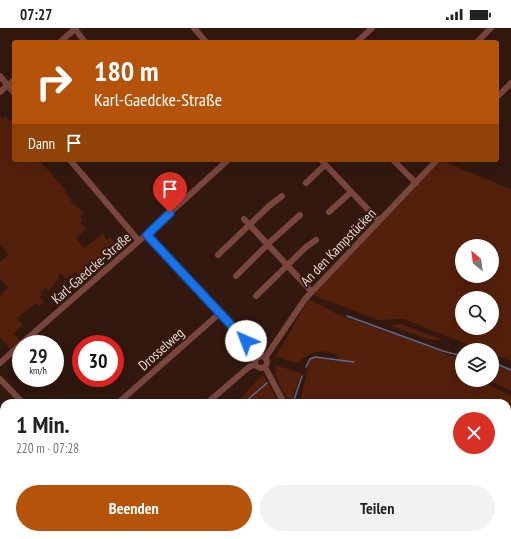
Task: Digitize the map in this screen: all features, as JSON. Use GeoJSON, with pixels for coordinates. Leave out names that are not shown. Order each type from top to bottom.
{"type":"FeatureCollection","features":[{"type":"Feature","properties":{"kind":"street"},"geometry":{"type":"LineString","coordinates":[[194,28],[204,40]]}},
{"type":"Feature","properties":{"kind":"street"},"geometry":{"type":"LineString","coordinates":[[359,40],[372,28]]}},
{"type":"Feature","properties":{"kind":"street"},"geometry":{"type":"LineString","coordinates":[[479,40],[491,28]]}},
{"type":"Feature","properties":{"kind":"street"},"geometry":{"type":"LineString","coordinates":[[62,40],[75,29],[83,40]]}},
{"type":"Feature","properties":{"kind":"street"},"geometry":{"type":"LineString","coordinates":[[0,76],[12,91]]}},
{"type":"Feature","properties":{"kind":"street"},"geometry":{"type":"LineString","coordinates":[[0,92],[12,82]]}},
{"type":"Feature","properties":{"kind":"street"},"geometry":{"type":"LineString","coordinates":[[499,95],[511,82]]}},
{"type":"Feature","properties":{"kind":"street"},"geometry":{"type":"LineString","coordinates":[[72,162],[139,241]]}},
{"type":"Feature","properties":{"kind":"street","name":"Karl-Gaedcke-Straße"},"geometry":{"type":"LineString","coordinates":[[31,335],[147,235],[226,162]]}},
{"type":"Feature","properties":{"kind":"street"},"geometry":{"type":"LineString","coordinates":[[306,183],[323,162],[379,221]]}},
{"type":"Feature","properties":{"kind":"street"},"geometry":{"type":"LineString","coordinates":[[395,162],[416,183]]}},
{"type":"Feature","properties":{"kind":"street","name":"An den Kampstücken"},"geometry":{"type":"LineString","coordinates":[[255,364],[262,358],[302,303],[435,162]]}},
{"type":"Feature","properties":{"kind":"street"},"geometry":{"type":"LineString","coordinates":[[329,212],[351,192]]}},
{"type":"Feature","properties":{"kind":"street"},"geometry":{"type":"LineString","coordinates":[[218,255],[250,226],[258,216],[282,196]]}},
{"type":"Feature","properties":{"kind":"street"},"geometry":{"type":"LineString","coordinates":[[236,276],[300,215]]}},
{"type":"Feature","properties":{"kind":"street"},"geometry":{"type":"LineString","coordinates":[[244,219],[312,292]]}},
{"type":"Feature","properties":{"kind":"street"},"geometry":{"type":"LineString","coordinates":[[147,235],[267,362],[265,367],[282,399]]}},
{"type":"Feature","properties":{"kind":"street"},"geometry":{"type":"LineString","coordinates":[[256,296],[316,240]]}},
{"type":"Feature","properties":{"kind":"street","name":"Drosselweg"},"geometry":{"type":"LineString","coordinates":[[123,399],[220,313]]}},
{"type":"Feature","properties":{"kind":"street","name":"Karl-Gaedcke-Straße"},"geometry":{"type":"LineString","coordinates":[[0,363],[12,352]]}},
{"type":"Feature","properties":{"kind":"street"},"geometry":{"type":"LineString","coordinates":[[212,399],[249,367],[255,364],[259,368],[265,367]]}},
{"type":"Feature","properties":{"kind":"street"},"geometry":{"type":"LineString","coordinates":[[0,379],[19,399]]}},
{"type":"Feature","properties":{"kind":"shaded area"},"geometry":{"type":"Polygon","coordinates":[[[0,116],[3,119],[6,117],[10,121],[12,119],[12,162],[41,162],[66,191],[65,192],[72,201],[70,203],[73,205],[74,203],[83,213],[80,216],[83,220],[80,222],[86,229],[76,238],[84,248],[103,234],[107,240],[110,237],[115,243],[102,253],[104,255],[101,258],[107,265],[97,274],[90,263],[85,267],[87,269],[79,276],[76,272],[66,279],[61,273],[49,291],[46,288],[40,292],[42,295],[40,297],[44,302],[39,306],[36,303],[17,318],[23,325],[14,333],[16,335],[12,335],[12,347],[10,349],[0,337],[0,297],[3,296],[1,294],[8,288],[0,278],[0,262],[9,255],[0,244],[0,116]]]}},
{"type":"Feature","properties":{"kind":"shaded area"},"geometry":{"type":"Polygon","coordinates":[[[438,162],[445,162],[511,189],[511,361],[499,357],[499,343],[464,343],[404,319],[378,320],[315,296],[314,293],[438,162]]]}},
{"type":"Feature","properties":{"kind":"shaded area"},"geometry":{"type":"Polygon","coordinates":[[[309,299],[337,314],[455,356],[455,378],[453,381],[455,379],[455,387],[492,387],[511,396],[511,399],[301,399],[309,361],[314,358],[338,361],[337,355],[326,352],[316,352],[297,363],[275,357],[309,299]]]}},
{"type":"Feature","properties":{"kind":"shaded area"},"geometry":{"type":"Polygon","coordinates":[[[401,324],[443,340],[431,340],[388,325],[401,324]]]}},
{"type":"Feature","properties":{"kind":"shaded area"},"geometry":{"type":"Polygon","coordinates":[[[275,365],[301,373],[292,399],[287,399],[277,379],[275,365]]]}},
{"type":"Feature","properties":{"kind":"shaded area"},"geometry":{"type":"Polygon","coordinates":[[[499,367],[511,371],[511,391],[499,385],[499,367]]]}},
{"type":"Feature","properties":{"kind":"shaded area"},"geometry":{"type":"Polygon","coordinates":[[[263,374],[277,399],[240,399],[263,374]]]}},
{"type":"Feature","properties":{"kind":"waterway"},"geometry":{"type":"LineString","coordinates":[[347,316],[455,354]]}},
{"type":"Feature","properties":{"kind":"waterway"},"geometry":{"type":"LineString","coordinates":[[306,367],[310,359],[315,357],[354,362]]}},
{"type":"Feature","properties":{"kind":"waterway"},"geometry":{"type":"LineString","coordinates":[[499,365],[511,370]]}},
{"type":"Feature","properties":{"kind":"waterway"},"geometry":{"type":"LineString","coordinates":[[294,399],[302,376]]}},
{"type":"Feature","properties":{"kind":"waterway"},"geometry":{"type":"LineString","coordinates":[[249,399],[267,383]]}},
{"type":"Feature","properties":{"kind":"route"},"geometry":{"type":"LineString","coordinates":[[170,213],[147,235],[246,341]]}}]}
